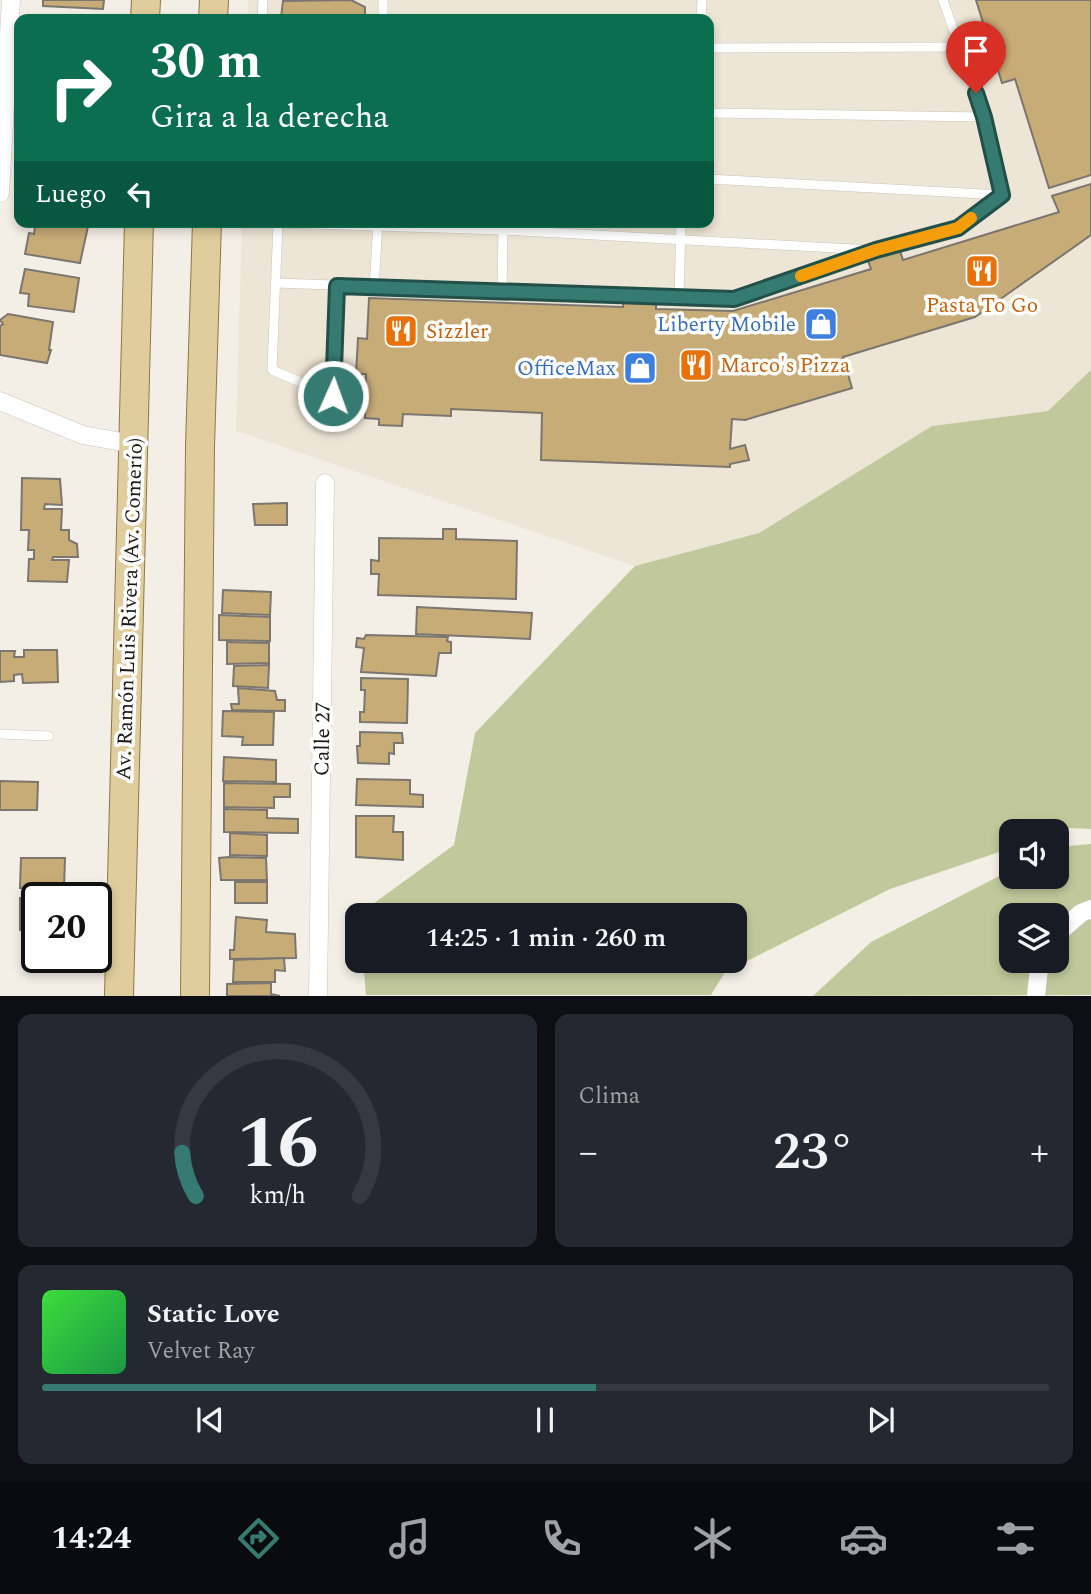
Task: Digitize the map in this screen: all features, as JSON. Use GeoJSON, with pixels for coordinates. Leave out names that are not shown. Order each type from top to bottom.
{"type":"FeatureCollection","features":[{"type":"Feature","properties":{"kind":"main road","name":"Av. Ramón Luis Rivera (Av. Comerío)"},"geometry":{"type":"LineString","coordinates":[[119,996],[139,228]]}},
{"type":"Feature","properties":{"kind":"main road"},"geometry":{"type":"LineString","coordinates":[[195,996],[200,446],[208,228]]}},
{"type":"Feature","properties":{"kind":"street"},"geometry":{"type":"LineString","coordinates":[[1,183],[11,0]]}},
{"type":"Feature","properties":{"kind":"street"},"geometry":{"type":"LineString","coordinates":[[0,401],[82,435],[133,444]]}},
{"type":"Feature","properties":{"kind":"street","name":"Calle 27"},"geometry":{"type":"LineString","coordinates":[[318,996],[325,483]]}},
{"type":"Feature","properties":{"kind":"street"},"geometry":{"type":"LineString","coordinates":[[1069,924],[1091,909]]}},
{"type":"Feature","properties":{"kind":"street"},"geometry":{"type":"LineString","coordinates":[[1036,996],[1039,973]]}},
{"type":"Feature","properties":{"kind":"lane"},"geometry":{"type":"LineString","coordinates":[[943,0],[984,117],[1002,195]]}},
{"type":"Feature","properties":{"kind":"lane"},"geometry":{"type":"LineString","coordinates":[[714,48],[960,47]]}},
{"type":"Feature","properties":{"kind":"lane"},"geometry":{"type":"LineString","coordinates":[[714,113],[984,117]]}},
{"type":"Feature","properties":{"kind":"lane"},"geometry":{"type":"LineString","coordinates":[[714,179],[1002,195]]}},
{"type":"Feature","properties":{"kind":"lane"},"geometry":{"type":"LineString","coordinates":[[276,283],[734,299],[876,250],[958,228],[1002,195]]}},
{"type":"Feature","properties":{"kind":"lane"},"geometry":{"type":"LineString","coordinates":[[278,228],[272,370],[333,396],[337,286]]}},
{"type":"Feature","properties":{"kind":"lane"},"geometry":{"type":"LineString","coordinates":[[374,288],[378,228]]}},
{"type":"Feature","properties":{"kind":"lane"},"geometry":{"type":"LineString","coordinates":[[502,292],[503,228]]}},
{"type":"Feature","properties":{"kind":"lane"},"geometry":{"type":"LineString","coordinates":[[533,228],[876,250]]}},
{"type":"Feature","properties":{"kind":"lane"},"geometry":{"type":"LineString","coordinates":[[679,297],[681,228]]}},
{"type":"Feature","properties":{"kind":"lane"},"geometry":{"type":"LineString","coordinates":[[0,734],[48,736]]}},
{"type":"Feature","properties":{"kind":"shaded area"},"geometry":{"type":"Polygon","coordinates":[[[248,0],[1091,0],[1091,370],[1049,411],[932,426],[759,533],[635,566],[236,431],[242,228],[714,228],[714,14],[248,14],[248,0]]]}},
{"type":"Feature","properties":{"kind":"green space"},"geometry":{"type":"Polygon","coordinates":[[[1091,370],[1091,829],[1069,828],[1069,819],[999,819],[999,852],[890,889],[747,961],[747,903],[374,903],[454,845],[475,733],[635,566],[759,533],[932,426],[1048,411],[1091,370]]]}},
{"type":"Feature","properties":{"kind":"green space"},"geometry":{"type":"Polygon","coordinates":[[[1091,844],[1091,995],[813,996],[871,942],[999,876],[999,889],[1069,889],[1069,846],[1091,844]]]}},
{"type":"Feature","properties":{"kind":"green space"},"geometry":{"type":"Polygon","coordinates":[[[364,973],[724,973],[711,995],[366,995],[364,973]]]}},
{"type":"Feature","properties":{"kind":"building"},"geometry":{"type":"Polygon","coordinates":[[[43,0],[104,0],[103,9],[43,6],[43,0]]]}},
{"type":"Feature","properties":{"kind":"building"},"geometry":{"type":"Polygon","coordinates":[[[351,0],[365,7],[365,14],[281,14],[283,1],[351,0]]]}},
{"type":"Feature","properties":{"kind":"building"},"geometry":{"type":"Polygon","coordinates":[[[976,0],[1091,0],[1091,175],[1049,188],[1015,79],[1002,83],[976,0]]]}},
{"type":"Feature","properties":{"kind":"building"},"geometry":{"type":"Polygon","coordinates":[[[1091,184],[1091,235],[975,317],[843,357],[852,388],[745,420],[732,419],[730,449],[745,445],[749,460],[730,464],[730,467],[541,460],[542,413],[451,409],[451,416],[403,414],[402,426],[379,425],[379,419],[365,418],[366,374],[356,374],[358,338],[367,339],[369,298],[623,307],[623,297],[656,298],[656,309],[733,311],[871,269],[867,258],[899,248],[903,260],[1059,212],[1052,196],[1091,184]]]}},
{"type":"Feature","properties":{"kind":"building"},"geometry":{"type":"Polygon","coordinates":[[[35,228],[88,228],[80,263],[25,254],[29,233],[34,234],[35,228]]]}},
{"type":"Feature","properties":{"kind":"building"},"geometry":{"type":"Polygon","coordinates":[[[25,269],[79,278],[74,312],[28,306],[29,294],[20,293],[25,269]]]}},
{"type":"Feature","properties":{"kind":"building"},"geometry":{"type":"Polygon","coordinates":[[[8,314],[53,322],[47,363],[0,355],[0,326],[3,324],[0,320],[8,314]]]}},
{"type":"Feature","properties":{"kind":"building"},"geometry":{"type":"Polygon","coordinates":[[[22,478],[60,479],[62,505],[45,504],[44,509],[62,509],[61,530],[69,530],[69,540],[77,544],[78,557],[53,557],[52,560],[69,560],[67,582],[28,581],[29,559],[34,559],[34,550],[28,550],[29,530],[21,530],[22,478]]]}},
{"type":"Feature","properties":{"kind":"building"},"geometry":{"type":"Polygon","coordinates":[[[287,503],[287,525],[255,525],[253,504],[287,503]]]}},
{"type":"Feature","properties":{"kind":"building"},"geometry":{"type":"Polygon","coordinates":[[[443,529],[456,529],[456,539],[517,541],[516,599],[378,595],[379,574],[371,574],[371,560],[379,561],[379,538],[443,539],[443,529]]]}},
{"type":"Feature","properties":{"kind":"building"},"geometry":{"type":"Polygon","coordinates":[[[223,590],[271,592],[270,615],[222,613],[223,590]]]}},
{"type":"Feature","properties":{"kind":"building"},"geometry":{"type":"Polygon","coordinates":[[[417,607],[532,613],[530,639],[416,634],[417,607]]]}},
{"type":"Feature","properties":{"kind":"building"},"geometry":{"type":"Polygon","coordinates":[[[219,615],[270,617],[270,641],[219,640],[219,615]]]}},
{"type":"Feature","properties":{"kind":"building"},"geometry":{"type":"Polygon","coordinates":[[[366,635],[448,637],[451,653],[439,653],[436,676],[361,672],[364,648],[356,647],[357,638],[364,639],[366,635]]]}},
{"type":"Feature","properties":{"kind":"building"},"geometry":{"type":"Polygon","coordinates":[[[227,642],[269,643],[269,663],[227,664],[227,642]]]}},
{"type":"Feature","properties":{"kind":"building"},"geometry":{"type":"Polygon","coordinates":[[[24,650],[57,650],[58,682],[23,683],[22,674],[14,675],[14,681],[0,682],[0,651],[15,651],[14,657],[24,657],[24,650]]]}},
{"type":"Feature","properties":{"kind":"building"},"geometry":{"type":"Polygon","coordinates":[[[269,665],[268,688],[233,686],[234,666],[269,665]]]}},
{"type":"Feature","properties":{"kind":"building"},"geometry":{"type":"Polygon","coordinates":[[[361,678],[408,679],[407,723],[360,722],[360,712],[364,712],[365,690],[361,690],[361,678]]]}},
{"type":"Feature","properties":{"kind":"building"},"geometry":{"type":"Polygon","coordinates":[[[238,688],[275,691],[277,700],[285,700],[285,711],[232,710],[231,704],[239,704],[238,688]]]}},
{"type":"Feature","properties":{"kind":"building"},"geometry":{"type":"Polygon","coordinates":[[[223,711],[274,712],[273,745],[242,745],[243,737],[222,736],[223,711]]]}},
{"type":"Feature","properties":{"kind":"building"},"geometry":{"type":"Polygon","coordinates":[[[360,732],[402,733],[403,743],[394,743],[394,754],[389,753],[389,764],[358,763],[360,732]]]}},
{"type":"Feature","properties":{"kind":"building"},"geometry":{"type":"Polygon","coordinates":[[[224,757],[276,760],[276,782],[223,781],[224,757]]]}},
{"type":"Feature","properties":{"kind":"building"},"geometry":{"type":"Polygon","coordinates":[[[357,779],[410,780],[410,794],[423,795],[423,807],[356,805],[357,779]]]}},
{"type":"Feature","properties":{"kind":"building"},"geometry":{"type":"Polygon","coordinates":[[[0,781],[38,782],[37,810],[0,810],[0,781]]]}},
{"type":"Feature","properties":{"kind":"building"},"geometry":{"type":"Polygon","coordinates":[[[224,783],[290,784],[290,797],[274,797],[274,808],[224,807],[224,783]]]}},
{"type":"Feature","properties":{"kind":"building"},"geometry":{"type":"Polygon","coordinates":[[[224,809],[267,810],[267,818],[298,819],[298,833],[224,832],[224,809]]]}},
{"type":"Feature","properties":{"kind":"building"},"geometry":{"type":"Polygon","coordinates":[[[356,816],[394,816],[393,832],[403,832],[403,860],[356,857],[356,816]]]}},
{"type":"Feature","properties":{"kind":"building"},"geometry":{"type":"Polygon","coordinates":[[[230,833],[267,835],[267,856],[230,855],[230,833]]]}},
{"type":"Feature","properties":{"kind":"building"},"geometry":{"type":"Polygon","coordinates":[[[21,858],[65,858],[64,882],[21,882],[20,888],[21,858]]]}},
{"type":"Feature","properties":{"kind":"building"},"geometry":{"type":"Polygon","coordinates":[[[219,858],[266,858],[267,880],[221,880],[219,858]]]}},
{"type":"Feature","properties":{"kind":"building"},"geometry":{"type":"Polygon","coordinates":[[[235,882],[267,882],[267,903],[235,903],[235,882]]]}},
{"type":"Feature","properties":{"kind":"building"},"geometry":{"type":"Polygon","coordinates":[[[21,898],[21,930],[20,930],[21,898]]]}},
{"type":"Feature","properties":{"kind":"building"},"geometry":{"type":"Polygon","coordinates":[[[236,917],[267,920],[266,932],[295,934],[296,958],[230,959],[230,950],[234,950],[236,917]]]}},
{"type":"Feature","properties":{"kind":"building"},"geometry":{"type":"Polygon","coordinates":[[[284,958],[285,971],[275,970],[275,982],[233,982],[234,960],[284,958]]]}},
{"type":"Feature","properties":{"kind":"building"},"geometry":{"type":"Polygon","coordinates":[[[271,983],[271,994],[280,996],[227,996],[227,984],[271,983]]]}},
{"type":"Feature","properties":{"kind":"slow traffic"},"geometry":{"type":"LineString","coordinates":[[801,276],[876,250],[958,228],[971,218]]}},
{"type":"Feature","properties":{"kind":"place","name":"Pasta To Go"},"geometry":{"type":"Point","coordinates":[982,271]}},
{"type":"Feature","properties":{"kind":"place","name":"Liberty Mobile"},"geometry":{"type":"Point","coordinates":[821,324]}},
{"type":"Feature","properties":{"kind":"place","name":"Sizzler"},"geometry":{"type":"Point","coordinates":[401,331]}},
{"type":"Feature","properties":{"kind":"place","name":"Marco's Pizza"},"geometry":{"type":"Point","coordinates":[696,365]}},
{"type":"Feature","properties":{"kind":"place","name":"OfficeMax"},"geometry":{"type":"Point","coordinates":[640,368]}},
{"type":"Feature","properties":{"kind":"route"},"geometry":{"type":"LineString","coordinates":[[333,396],[337,286],[734,299],[876,250],[958,228],[1002,195],[976,93]]}}]}
